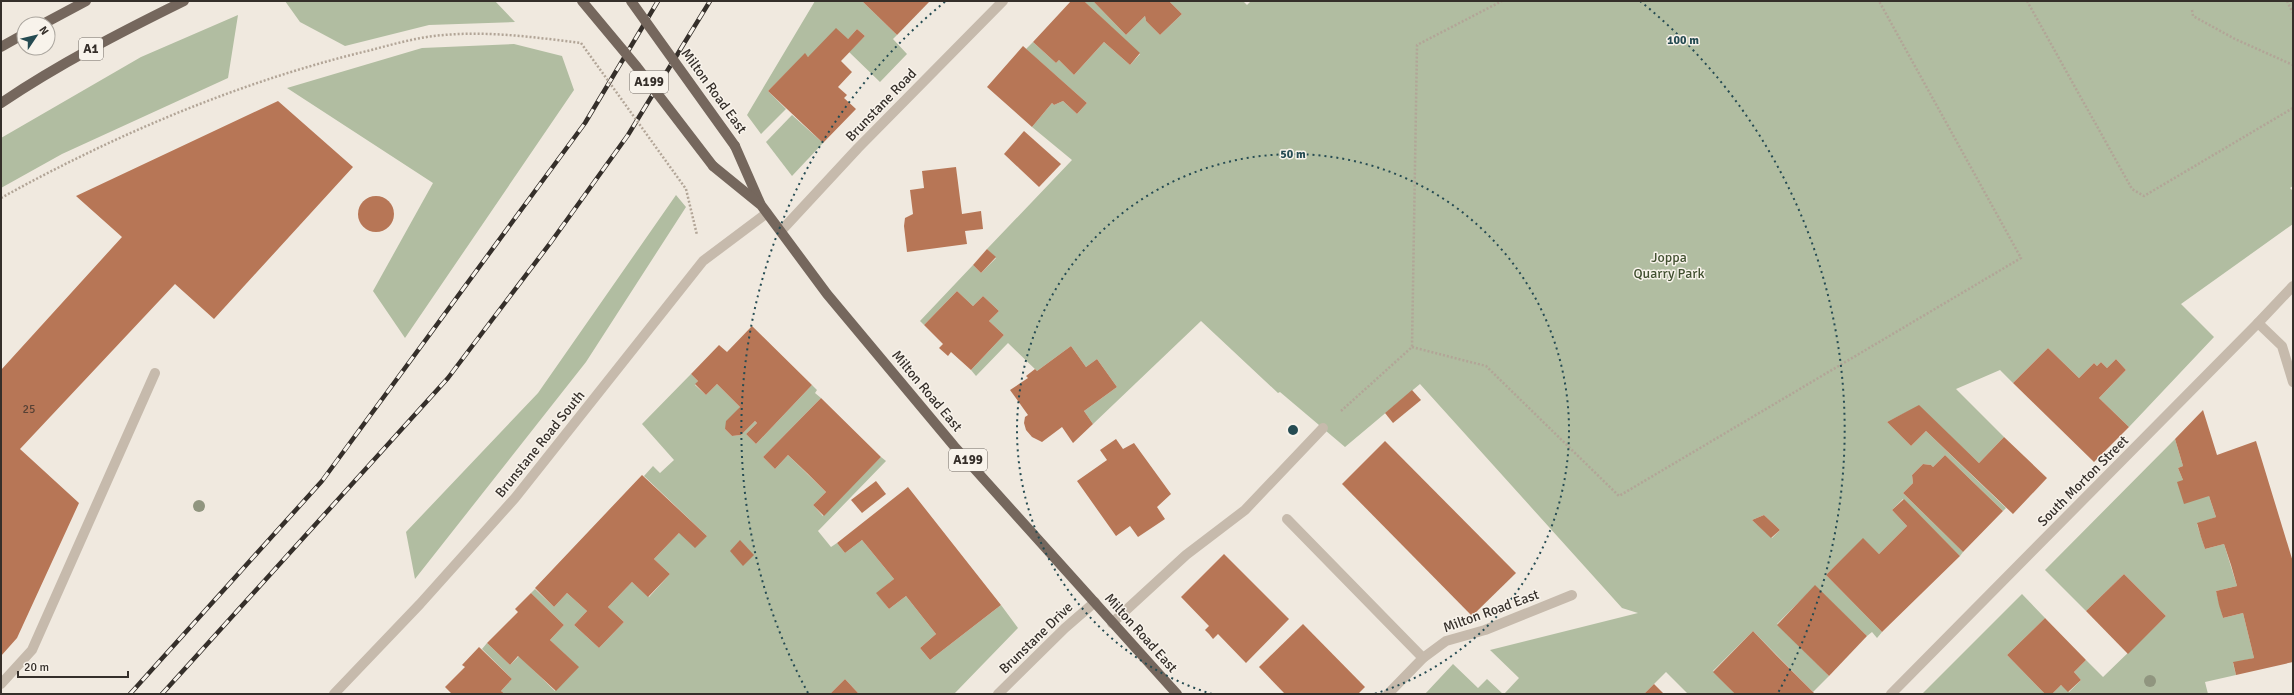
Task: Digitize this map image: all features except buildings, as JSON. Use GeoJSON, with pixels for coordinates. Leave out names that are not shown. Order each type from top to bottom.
{"type":"FeatureCollection","features":[{"type":"Feature","properties":{"kind":"main road"},"geometry":{"type":"LineString","coordinates":[[56,17],[86,1]]}},
{"type":"Feature","properties":{"kind":"main road","name":"A1"},"geometry":{"type":"LineString","coordinates":[[1,103],[29,84],[118,33],[184,1]]}},
{"type":"Feature","properties":{"kind":"main road","name":"Milton Road East"},"geometry":{"type":"LineString","coordinates":[[582,1],[637,67],[712,166],[764,209],[828,294],[954,446],[1177,694]]}},
{"type":"Feature","properties":{"kind":"main road","name":"Milton Road East"},"geometry":{"type":"LineString","coordinates":[[632,1],[735,146],[764,209]]}},
{"type":"Feature","properties":{"kind":"main road"},"geometry":{"type":"LineString","coordinates":[[1,47],[16,39]]}},
{"type":"Feature","properties":{"kind":"street","name":"Brunstane Road"},"geometry":{"type":"LineString","coordinates":[[781,231],[858,148],[1003,1]]}},
{"type":"Feature","properties":{"kind":"street","name":"Brunstane Road South"},"geometry":{"type":"LineString","coordinates":[[334,694],[420,604],[515,498],[703,261],[764,209]]}},
{"type":"Feature","properties":{"kind":"street","name":"South Morton Street"},"geometry":{"type":"LineString","coordinates":[[1891,694],[2293,286]]}},
{"type":"Feature","properties":{"kind":"street"},"geometry":{"type":"LineString","coordinates":[[2258,323],[2282,346],[2293,382]]}},
{"type":"Feature","properties":{"kind":"street"},"geometry":{"type":"LineString","coordinates":[[1,684],[32,650],[155,373]]}},
{"type":"Feature","properties":{"kind":"street"},"geometry":{"type":"LineString","coordinates":[[1112,623],[1186,555],[1245,510],[1323,428]]}},
{"type":"Feature","properties":{"kind":"street"},"geometry":{"type":"LineString","coordinates":[[1286,519],[1423,658]]}},
{"type":"Feature","properties":{"kind":"street","name":"Milton Road East"},"geometry":{"type":"LineString","coordinates":[[1388,694],[1423,658],[1446,641],[1485,630],[1572,595]]}},
{"type":"Feature","properties":{"kind":"street","name":"Brunstane Drive"},"geometry":{"type":"LineString","coordinates":[[998,694],[1065,628],[1095,602]]}},
{"type":"Feature","properties":{"kind":"path"},"geometry":{"type":"LineString","coordinates":[[1323,428],[1412,347],[1417,45],[1502,1]]}},
{"type":"Feature","properties":{"kind":"path"},"geometry":{"type":"LineString","coordinates":[[1412,347],[1486,366],[1619,496],[2021,258],[1880,1]]}},
{"type":"Feature","properties":{"kind":"path"},"geometry":{"type":"LineString","coordinates":[[2027,1],[2132,189],[2144,196],[2293,108]]}},
{"type":"Feature","properties":{"kind":"path"},"geometry":{"type":"LineString","coordinates":[[2287,1],[2293,13]]}},
{"type":"Feature","properties":{"kind":"path"},"geometry":{"type":"LineString","coordinates":[[2192,10],[2193,16],[2235,39],[2293,65]]}},
{"type":"Feature","properties":{"kind":"path"},"geometry":{"type":"LineString","coordinates":[[1,198],[52,170],[169,117],[261,82],[335,59],[435,36],[524,36],[582,43],[686,189],[703,261]]}},
{"type":"Feature","properties":{"kind":"green space"},"geometry":{"type":"Polygon","coordinates":[[[285,1],[495,1],[515,22],[429,25],[345,46],[300,22],[285,1]]]}},
{"type":"Feature","properties":{"kind":"green space"},"geometry":{"type":"Polygon","coordinates":[[[815,1],[862,1],[897,35],[893,39],[907,54],[880,82],[849,52],[865,36],[857,29],[848,39],[808,57],[805,54],[768,91],[786,109],[761,134],[747,115],[815,1]]]}},
{"type":"Feature","properties":{"kind":"green space","name":"Joppa Quarry Park"},"geometry":{"type":"Polygon","coordinates":[[[1084,1],[1093,1],[1126,35],[1145,16],[1146,21],[1160,35],[1182,14],[1169,1],[1243,1],[1247,5],[1251,1],[2293,1],[2293,186],[2290,188],[2293,191],[2293,224],[2181,304],[2214,337],[2129,427],[2099,398],[2126,370],[2116,359],[2107,368],[2101,362],[2097,366],[2094,363],[2079,378],[2048,348],[2013,383],[2000,370],[1956,389],[2004,437],[1979,463],[1919,406],[1887,422],[1911,446],[1926,431],[2006,508],[2003,511],[1945,455],[1933,467],[1931,465],[1923,464],[1912,475],[1913,483],[1903,493],[1963,552],[1960,556],[1903,499],[1892,510],[1907,526],[1879,554],[1863,539],[1826,575],[1882,632],[1877,638],[1872,632],[1867,636],[1815,586],[1777,624],[1829,676],[1813,692],[1753,631],[1713,671],[1735,694],[1688,694],[1666,672],[1644,694],[1504,694],[1519,678],[1490,650],[1638,613],[1622,608],[1420,384],[1345,447],[1280,392],[1278,393],[1201,321],[1093,424],[1084,411],[1117,387],[1097,359],[1086,367],[1071,346],[1037,371],[1008,343],[976,376],[971,370],[1004,335],[989,321],[999,311],[983,296],[973,306],[957,291],[924,325],[920,321],[973,265],[981,273],[996,258],[987,249],[1072,160],[1032,127],[1052,103],[1054,105],[1063,101],[1077,114],[1087,103],[1026,49],[1033,42],[1056,63],[1059,60],[1074,75],[1104,42],[1130,65],[1140,54],[1084,1]],[[1764,515],[1752,520],[1772,538],[1780,530],[1764,515]]]}},
{"type":"Feature","properties":{"kind":"green space"},"geometry":{"type":"Polygon","coordinates":[[[238,15],[228,78],[62,154],[1,188],[1,138],[141,57],[238,15]]]}},
{"type":"Feature","properties":{"kind":"green space"},"geometry":{"type":"Polygon","coordinates":[[[514,44],[562,56],[574,90],[405,338],[373,291],[433,183],[287,88],[422,48],[514,44]]]}},
{"type":"Feature","properties":{"kind":"green space"},"geometry":{"type":"Polygon","coordinates":[[[792,115],[823,143],[792,176],[766,142],[792,115]]]}},
{"type":"Feature","properties":{"kind":"green space"},"geometry":{"type":"Polygon","coordinates":[[[676,195],[686,207],[586,362],[415,579],[406,532],[538,393],[676,195]]]}},
{"type":"Feature","properties":{"kind":"green space"},"geometry":{"type":"Polygon","coordinates":[[[691,374],[698,381],[695,385],[706,395],[717,384],[740,407],[725,429],[732,436],[741,435],[755,421],[757,423],[746,434],[756,444],[812,385],[817,390],[815,393],[821,398],[763,457],[775,469],[788,455],[826,492],[813,505],[823,516],[881,457],[886,461],[818,531],[831,547],[837,543],[845,553],[862,540],[894,579],[877,593],[889,609],[906,596],[936,634],[920,648],[930,660],[1001,605],[1018,628],[954,694],[859,694],[845,679],[830,694],[505,694],[501,691],[512,679],[482,649],[487,643],[510,665],[519,656],[555,691],[578,667],[550,640],[564,625],[531,593],[535,589],[554,607],[567,593],[587,611],[574,625],[599,648],[624,622],[608,607],[632,582],[649,597],[670,574],[654,559],[679,533],[707,536],[644,476],[653,466],[660,473],[674,460],[642,424],[691,374]]]}},
{"type":"Feature","properties":{"kind":"green space"},"geometry":{"type":"Polygon","coordinates":[[[2175,439],[2183,466],[2178,468],[2183,480],[2209,496],[2216,517],[2197,524],[2205,549],[2224,544],[2237,586],[2216,591],[2223,618],[2243,613],[2254,658],[2233,663],[2236,675],[2205,682],[2208,694],[2052,694],[2061,685],[2069,692],[2081,680],[2074,672],[2086,660],[2103,677],[2166,616],[2124,574],[2086,611],[2045,570],[2175,439]]]}},
{"type":"Feature","properties":{"kind":"green space"},"geometry":{"type":"Polygon","coordinates":[[[2022,594],[2045,618],[2007,655],[2045,694],[1922,694],[2022,594]]]}},
{"type":"Feature","properties":{"kind":"green space"},"geometry":{"type":"Polygon","coordinates":[[[1453,664],[1478,688],[1487,679],[1503,694],[1425,694],[1453,664]]]}},
{"type":"Feature","properties":{"kind":"railway"},"geometry":{"type":"LineString","coordinates":[[130,694],[322,481],[585,123],[658,1]]}},
{"type":"Feature","properties":{"kind":"railway"},"geometry":{"type":"LineString","coordinates":[[162,694],[448,378],[551,242],[628,135],[710,1]]}}]}
